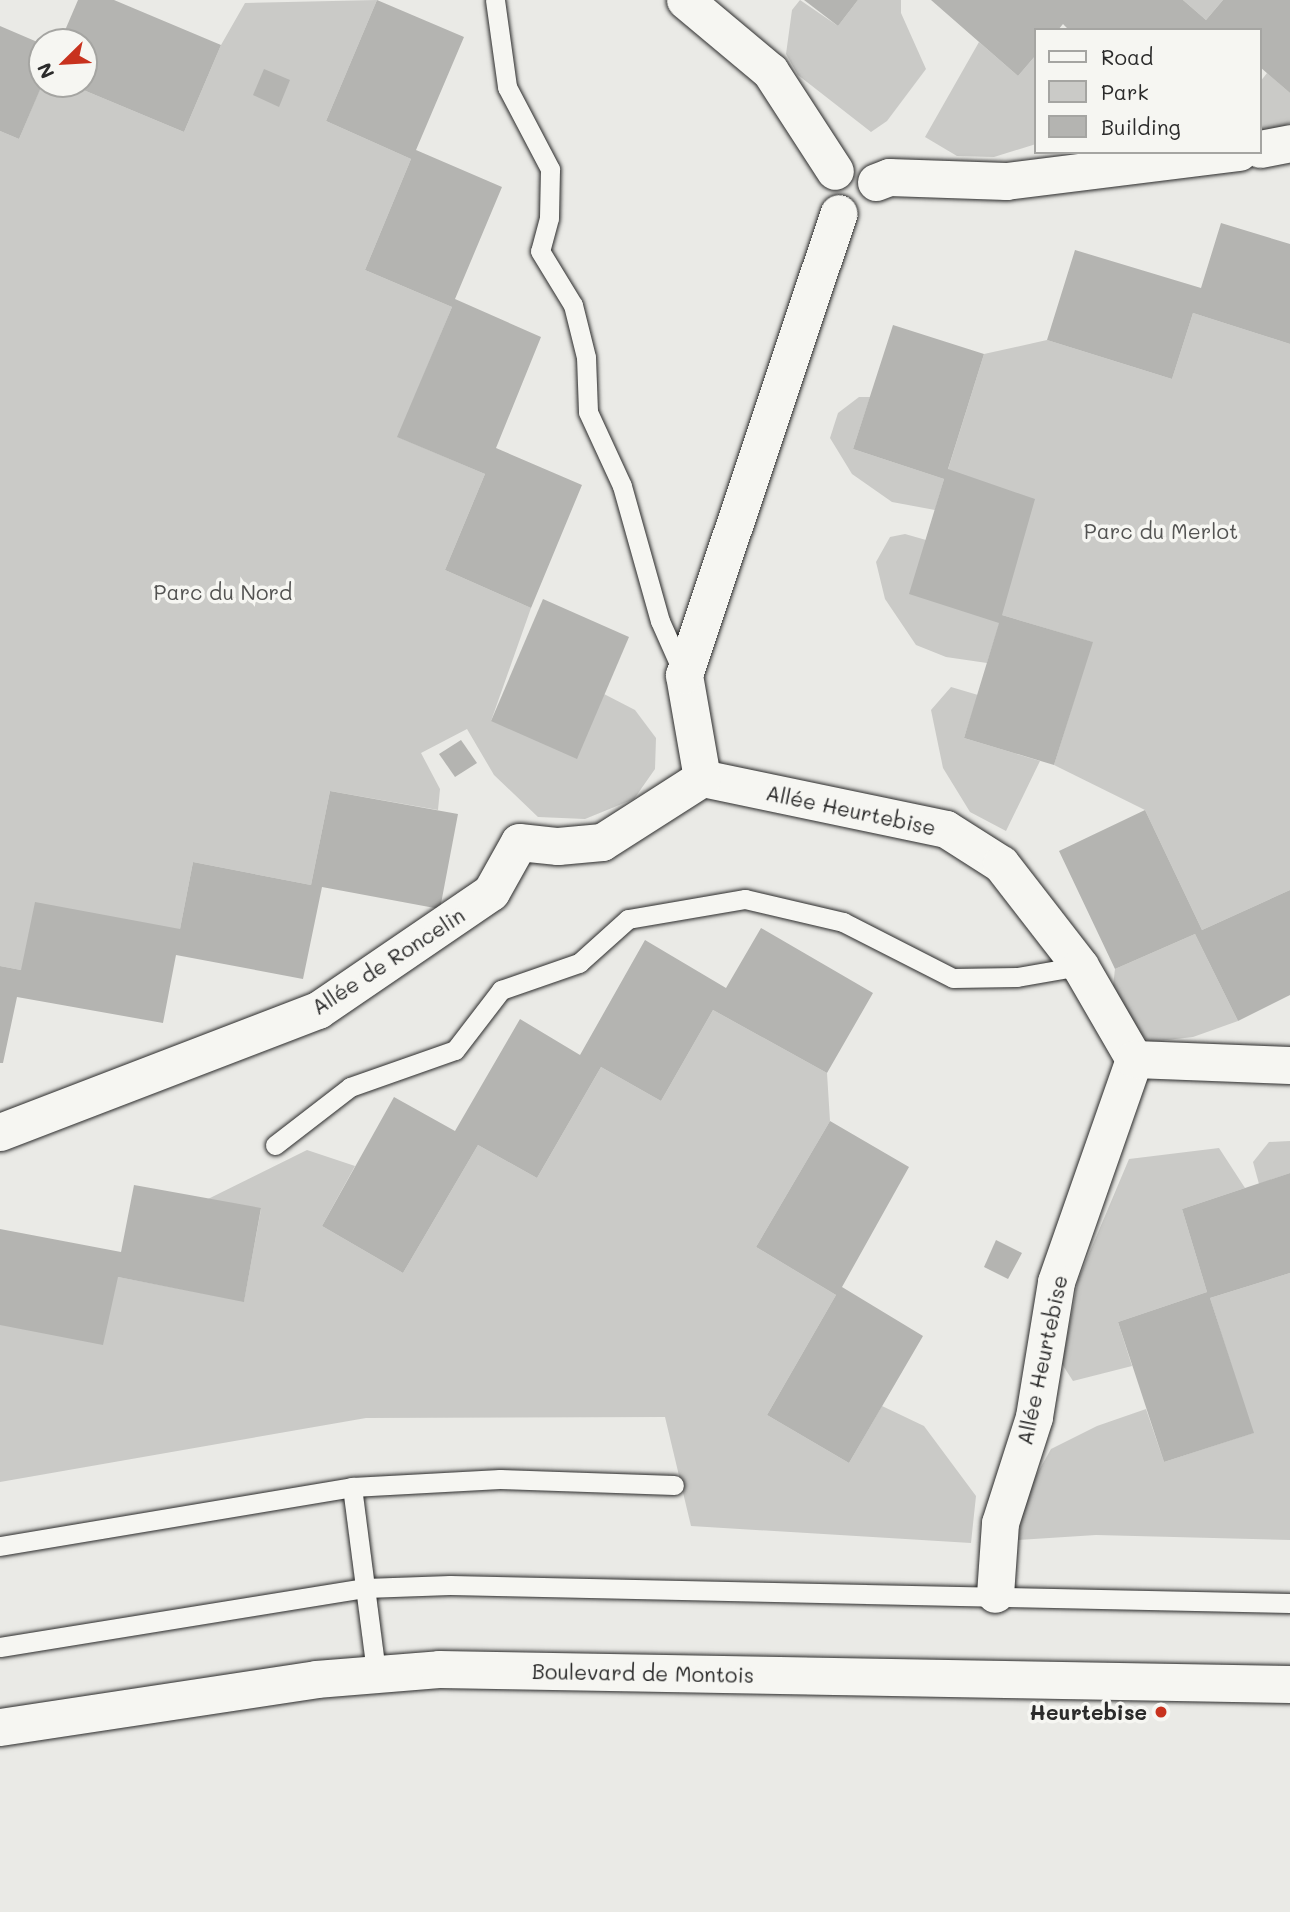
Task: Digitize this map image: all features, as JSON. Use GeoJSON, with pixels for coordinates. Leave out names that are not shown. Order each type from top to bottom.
{"type":"FeatureCollection","features":[{"type":"Feature","properties":{"kind":"street"},"geometry":{"type":"LineString","coordinates":[[685,0],[770,71],[835,172],[827,198],[839,214],[859,216],[868,211],[875,202],[876,182],[863,168],[853,165],[835,172]]}},
{"type":"Feature","properties":{"kind":"street"},"geometry":{"type":"LineString","coordinates":[[1262,149],[1290,143]]}},
{"type":"Feature","properties":{"kind":"street"},"geometry":{"type":"LineString","coordinates":[[876,182],[889,177],[1006,181],[1224,154]]}},
{"type":"Feature","properties":{"kind":"street"},"geometry":{"type":"LineString","coordinates":[[702,778],[684,675],[839,214]]}},
{"type":"Feature","properties":{"kind":"street","name":"Allée Heurtebise"},"geometry":{"type":"LineString","coordinates":[[702,778],[946,829],[1001,864],[1080,966],[1134,1059],[1056,1282],[1034,1417],[1000,1522],[995,1594]]}},
{"type":"Feature","properties":{"kind":"street","name":"Allée de Roncelin"},"geometry":{"type":"LineString","coordinates":[[0,1132],[318,1010],[491,892],[519,842],[558,846],[602,842],[702,778]]}},
{"type":"Feature","properties":{"kind":"street"},"geometry":{"type":"LineString","coordinates":[[1134,1059],[1290,1065]]}},
{"type":"Feature","properties":{"kind":"street","name":"Boulevard de Montois"},"geometry":{"type":"LineString","coordinates":[[0,1727],[376,1672],[453,1669],[1290,1685]]}},
{"type":"Feature","properties":{"kind":"lane"},"geometry":{"type":"LineString","coordinates":[[495,0],[507,87],[551,169],[549,218],[540,251],[573,305],[586,356],[589,412],[622,486],[660,621],[684,675]]}},
{"type":"Feature","properties":{"kind":"lane"},"geometry":{"type":"LineString","coordinates":[[275,1145],[350,1087],[455,1050],[501,990],[579,963],[628,919],[745,899],[843,922],[953,978],[1017,977],[1080,966]]}},
{"type":"Feature","properties":{"kind":"lane"},"geometry":{"type":"LineString","coordinates":[[0,1546],[352,1487],[500,1479],[674,1485]]}},
{"type":"Feature","properties":{"kind":"lane"},"geometry":{"type":"LineString","coordinates":[[352,1487],[376,1672]]}},
{"type":"Feature","properties":{"kind":"lane"},"geometry":{"type":"LineString","coordinates":[[0,1647],[365,1588],[450,1585],[995,1594],[1290,1603]]}},
{"type":"Feature","properties":{"kind":"green space","name":"Parc du Nord"},"geometry":{"type":"Polygon","coordinates":[[[377,0],[326,121],[411,159],[365,270],[452,307],[398,437],[485,474],[445,570],[531,608],[491,721],[604,694],[635,710],[656,738],[655,769],[634,799],[585,819],[538,817],[494,775],[467,729],[421,753],[440,789],[438,810],[330,791],[311,885],[193,862],[180,929],[21,970],[0,966],[0,131],[19,139],[36,98],[98,96],[184,132],[221,45],[245,3],[377,0]]]}},
{"type":"Feature","properties":{"kind":"green space"},"geometry":{"type":"Polygon","coordinates":[[[800,0],[838,26],[858,0],[901,0],[901,13],[926,69],[887,121],[871,132],[798,75],[786,54],[792,10],[800,0]]]}},
{"type":"Feature","properties":{"kind":"green space"},"geometry":{"type":"Polygon","coordinates":[[[1183,0],[1223,0],[1206,20],[1183,0]]]}},
{"type":"Feature","properties":{"kind":"green space"},"geometry":{"type":"Polygon","coordinates":[[[979,42],[1018,76],[1034,57],[1034,145],[994,157],[957,156],[925,137],[979,42]]]}},
{"type":"Feature","properties":{"kind":"green space"},"geometry":{"type":"Polygon","coordinates":[[[1267,73],[1290,93],[1290,123],[1262,135],[1262,79],[1267,73]]]}},
{"type":"Feature","properties":{"kind":"green space","name":"Parc du Merlot"},"geometry":{"type":"Polygon","coordinates":[[[1193,313],[1290,344],[1290,890],[1202,930],[1145,810],[1054,765],[1092,642],[1002,615],[987,663],[946,657],[916,645],[885,599],[876,562],[890,537],[905,534],[926,540],[984,354],[1047,340],[1172,379],[1193,313]]]}},
{"type":"Feature","properties":{"kind":"green space"},"geometry":{"type":"Polygon","coordinates":[[[859,397],[870,397],[853,449],[944,479],[935,510],[892,502],[852,474],[830,438],[838,413],[859,397]]]}},
{"type":"Feature","properties":{"kind":"green space"},"geometry":{"type":"Polygon","coordinates":[[[951,687],[978,695],[964,738],[1040,761],[1006,831],[970,812],[943,768],[931,710],[951,687]]]}},
{"type":"Feature","properties":{"kind":"green space"},"geometry":{"type":"Polygon","coordinates":[[[1195,934],[1238,1021],[1193,1037],[1150,1042],[1123,1020],[1113,986],[1115,969],[1195,934]]]}},
{"type":"Feature","properties":{"kind":"green space"},"geometry":{"type":"Polygon","coordinates":[[[713,1010],[827,1073],[830,1121],[756,1247],[836,1295],[767,1415],[849,1463],[882,1406],[924,1426],[976,1496],[971,1543],[691,1526],[665,1417],[366,1418],[0,1482],[0,1325],[118,1277],[244,1301],[261,1209],[208,1199],[307,1150],[355,1166],[322,1226],[403,1273],[478,1145],[537,1178],[601,1067],[661,1101],[713,1010]]]}},
{"type":"Feature","properties":{"kind":"green space"},"geometry":{"type":"Polygon","coordinates":[[[1290,1141],[1290,1173],[1259,1184],[1253,1162],[1269,1142],[1290,1141]]]}},
{"type":"Feature","properties":{"kind":"green space"},"geometry":{"type":"Polygon","coordinates":[[[1219,1148],[1245,1188],[1182,1209],[1207,1292],[1118,1322],[1132,1366],[1073,1381],[1062,1364],[1078,1280],[1129,1159],[1219,1148]]]}},
{"type":"Feature","properties":{"kind":"green space"},"geometry":{"type":"Polygon","coordinates":[[[1290,1273],[1290,1540],[1096,1535],[1018,1540],[1024,1497],[1051,1449],[1097,1426],[1146,1409],[1164,1462],[1253,1433],[1210,1298],[1290,1273]]]}},
{"type":"Feature","properties":{"kind":"building"},"geometry":{"type":"Polygon","coordinates":[[[78,0],[114,0],[221,45],[184,132],[98,96],[98,28],[66,28],[78,0]]]}},
{"type":"Feature","properties":{"kind":"building"},"geometry":{"type":"Polygon","coordinates":[[[377,0],[464,37],[416,150],[502,187],[455,299],[541,337],[496,448],[582,485],[531,608],[445,570],[485,474],[397,437],[452,307],[365,270],[411,159],[326,121],[377,0]]]}},
{"type":"Feature","properties":{"kind":"building"},"geometry":{"type":"Polygon","coordinates":[[[804,0],[858,0],[838,26],[804,0]]]}},
{"type":"Feature","properties":{"kind":"building"},"geometry":{"type":"Polygon","coordinates":[[[931,0],[1183,0],[1206,20],[1223,0],[1290,0],[1290,93],[1262,69],[1262,28],[1067,28],[1063,24],[1060,28],[1034,28],[1034,57],[1018,76],[931,0]]]}},
{"type":"Feature","properties":{"kind":"building"},"geometry":{"type":"Polygon","coordinates":[[[0,26],[28,38],[28,98],[36,98],[19,139],[0,131],[0,26]]]}},
{"type":"Feature","properties":{"kind":"building"},"geometry":{"type":"Polygon","coordinates":[[[264,69],[290,80],[279,107],[253,95],[264,69]]]}},
{"type":"Feature","properties":{"kind":"building"},"geometry":{"type":"Polygon","coordinates":[[[1221,223],[1290,244],[1290,344],[1193,313],[1172,379],[1047,340],[1075,250],[1201,288],[1221,223]]]}},
{"type":"Feature","properties":{"kind":"building"},"geometry":{"type":"Polygon","coordinates":[[[893,325],[984,354],[948,469],[1035,499],[1002,615],[1093,642],[1054,765],[964,738],[999,623],[909,594],[944,479],[853,449],[893,325]]]}},
{"type":"Feature","properties":{"kind":"building"},"geometry":{"type":"Polygon","coordinates":[[[543,599],[629,637],[577,759],[491,721],[543,599]]]}},
{"type":"Feature","properties":{"kind":"building"},"geometry":{"type":"Polygon","coordinates":[[[461,740],[477,763],[455,777],[439,754],[461,740]]]}},
{"type":"Feature","properties":{"kind":"building"},"geometry":{"type":"Polygon","coordinates":[[[330,791],[458,814],[440,909],[322,887],[303,979],[176,955],[163,1023],[17,997],[3,1063],[0,1063],[0,966],[21,970],[35,902],[180,929],[193,862],[311,885],[330,791]]]}},
{"type":"Feature","properties":{"kind":"building"},"geometry":{"type":"Polygon","coordinates":[[[1145,810],[1202,930],[1290,890],[1290,995],[1238,1021],[1195,934],[1115,969],[1059,851],[1145,810]]]}},
{"type":"Feature","properties":{"kind":"building"},"geometry":{"type":"Polygon","coordinates":[[[761,928],[873,993],[827,1073],[713,1010],[661,1101],[601,1067],[537,1178],[478,1145],[403,1273],[322,1226],[394,1097],[455,1131],[520,1019],[580,1055],[645,940],[726,988],[761,928]]]}},
{"type":"Feature","properties":{"kind":"building"},"geometry":{"type":"Polygon","coordinates":[[[830,1121],[909,1167],[842,1287],[923,1336],[849,1463],[767,1415],[836,1295],[756,1247],[830,1121]]]}},
{"type":"Feature","properties":{"kind":"building"},"geometry":{"type":"Polygon","coordinates":[[[1290,1173],[1290,1273],[1210,1298],[1254,1433],[1164,1462],[1118,1322],[1207,1292],[1182,1209],[1290,1173]]]}},
{"type":"Feature","properties":{"kind":"building"},"geometry":{"type":"Polygon","coordinates":[[[134,1185],[261,1208],[244,1302],[118,1277],[103,1345],[0,1325],[0,1229],[121,1252],[134,1185]]]}},
{"type":"Feature","properties":{"kind":"building"},"geometry":{"type":"Polygon","coordinates":[[[996,1240],[1022,1253],[1008,1279],[984,1267],[996,1240]]]}},
{"type":"Feature","properties":{"kind":"place","name":"Heurtebise"},"geometry":{"type":"Point","coordinates":[1161,1712]}}]}
